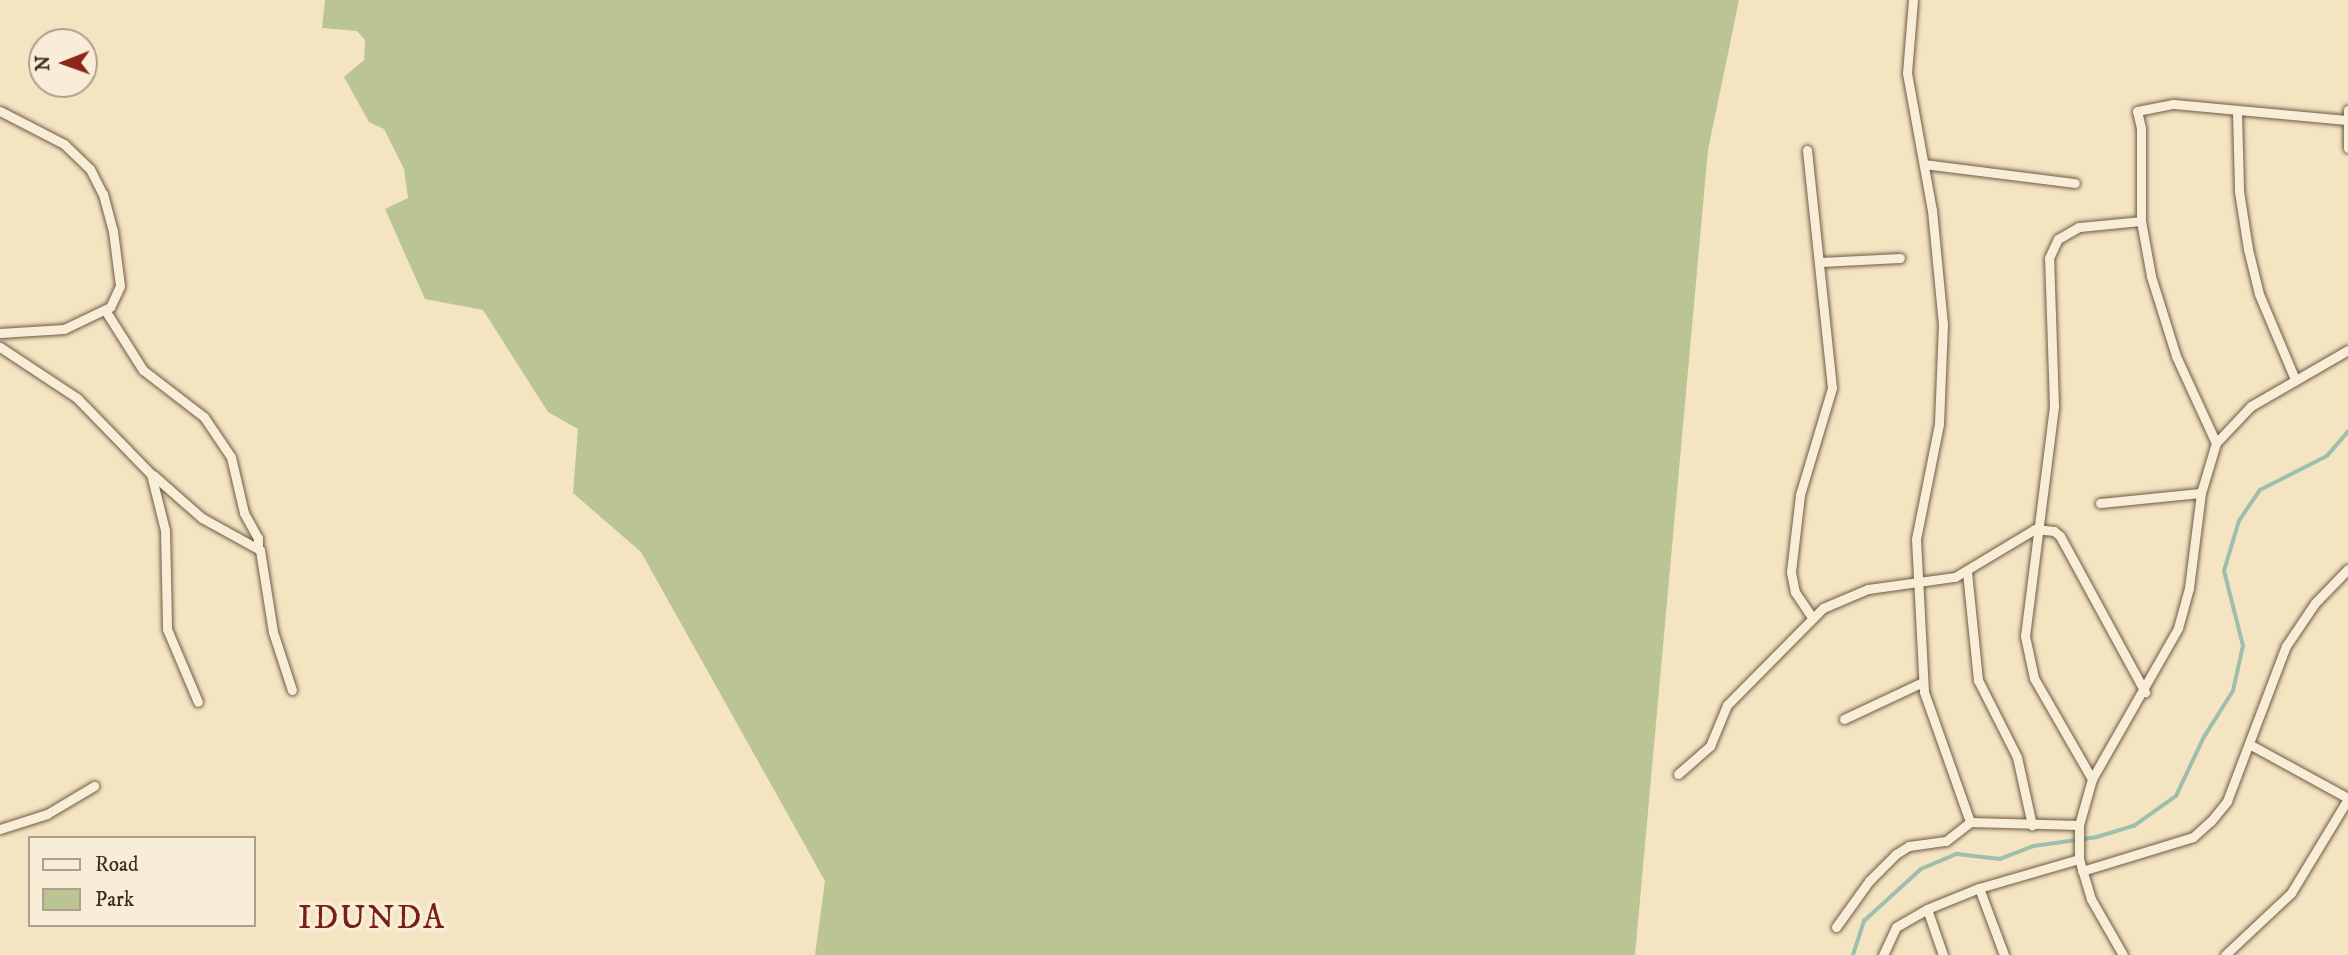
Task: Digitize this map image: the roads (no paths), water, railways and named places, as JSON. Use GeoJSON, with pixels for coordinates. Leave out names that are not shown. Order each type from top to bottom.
{"type":"FeatureCollection","features":[{"type":"Feature","properties":{"kind":"street"},"geometry":{"type":"LineString","coordinates":[[1913,0],[1907,73],[1942,283],[1943,345],[1939,424],[1917,526],[1916,582],[1923,682],[1970,822]]}},
{"type":"Feature","properties":{"kind":"street"},"geometry":{"type":"LineString","coordinates":[[2216,443],[2168,334],[2141,221],[2141,128],[2137,111],[2156,103],[2237,111],[2347,115],[2348,148]]}},
{"type":"Feature","properties":{"kind":"street"},"geometry":{"type":"LineString","coordinates":[[0,111],[64,144],[97,180],[118,261],[117,295],[105,310],[59,331],[0,333]]}},
{"type":"Feature","properties":{"kind":"street"},"geometry":{"type":"LineString","coordinates":[[2237,111],[2239,191],[2248,250],[2259,294],[2294,377]]}},
{"type":"Feature","properties":{"kind":"street"},"geometry":{"type":"LineString","coordinates":[[1807,150],[1832,388],[1800,495],[1791,572],[1795,592],[1812,617]]}},
{"type":"Feature","properties":{"kind":"street"},"geometry":{"type":"LineString","coordinates":[[1924,164],[2075,183]]}},
{"type":"Feature","properties":{"kind":"street"},"geometry":{"type":"LineString","coordinates":[[2092,779],[2048,707],[2027,653],[2025,615],[2054,406],[2050,249],[2079,227],[2141,221]]}},
{"type":"Feature","properties":{"kind":"street"},"geometry":{"type":"LineString","coordinates":[[1819,262],[1900,258]]}},
{"type":"Feature","properties":{"kind":"street"},"geometry":{"type":"LineString","coordinates":[[105,310],[142,370],[204,417],[232,457],[244,513],[258,538],[273,632],[292,690]]}},
{"type":"Feature","properties":{"kind":"street"},"geometry":{"type":"LineString","coordinates":[[0,347],[77,398],[151,474],[202,518],[258,548]]}},
{"type":"Feature","properties":{"kind":"street"},"geometry":{"type":"LineString","coordinates":[[2123,955],[2101,921],[2082,871],[2078,854],[2079,825],[2092,779],[2145,692],[2184,611],[2200,493],[2216,443],[2251,406],[2294,377],[2348,350]]}},
{"type":"Feature","properties":{"kind":"street"},"geometry":{"type":"LineString","coordinates":[[151,474],[165,530],[167,629],[198,702]]}},
{"type":"Feature","properties":{"kind":"street"},"geometry":{"type":"LineString","coordinates":[[2100,503],[2200,493]]}},
{"type":"Feature","properties":{"kind":"street"},"geometry":{"type":"LineString","coordinates":[[1678,774],[1710,746],[1727,705],[1812,617],[1833,601],[1868,589],[1946,580],[1967,572],[2035,530],[2054,531],[2060,536],[2145,692]]}},
{"type":"Feature","properties":{"kind":"street"},"geometry":{"type":"LineString","coordinates":[[2082,871],[2193,837],[2227,801],[2286,646],[2315,603],[2348,569]]}},
{"type":"Feature","properties":{"kind":"street"},"geometry":{"type":"LineString","coordinates":[[1967,572],[1978,680],[2017,757],[2029,797],[2032,825]]}},
{"type":"Feature","properties":{"kind":"street"},"geometry":{"type":"LineString","coordinates":[[1843,719],[1923,682]]}},
{"type":"Feature","properties":{"kind":"street"},"geometry":{"type":"LineString","coordinates":[[2225,955],[2291,892],[2348,799],[2250,745]]}},
{"type":"Feature","properties":{"kind":"street"},"geometry":{"type":"LineString","coordinates":[[0,829],[47,814],[94,786]]}},
{"type":"Feature","properties":{"kind":"street"},"geometry":{"type":"LineString","coordinates":[[1836,927],[1869,881],[1896,854],[1909,846],[1947,841],[1970,822],[2079,825]]}},
{"type":"Feature","properties":{"kind":"street"},"geometry":{"type":"LineString","coordinates":[[1883,955],[1896,927],[1927,909],[2078,854]]}},
{"type":"Feature","properties":{"kind":"street"},"geometry":{"type":"LineString","coordinates":[[1979,888],[2004,955]]}},
{"type":"Feature","properties":{"kind":"street"},"geometry":{"type":"LineString","coordinates":[[1927,909],[1943,955]]}},
{"type":"Feature","properties":{"kind":"waterway"},"geometry":{"type":"LineString","coordinates":[[1853,955],[1864,921],[1921,869],[1957,854],[2000,859],[2034,846],[2097,837],[2134,826],[2176,796],[2204,737],[2233,691],[2243,646],[2224,571],[2239,521],[2260,490],[2327,456],[2348,432]]}},
{"type":"Feature","properties":{"kind":"district","name":"IDUNDA"},"geometry":{"type":"Point","coordinates":[372,919]}}]}
